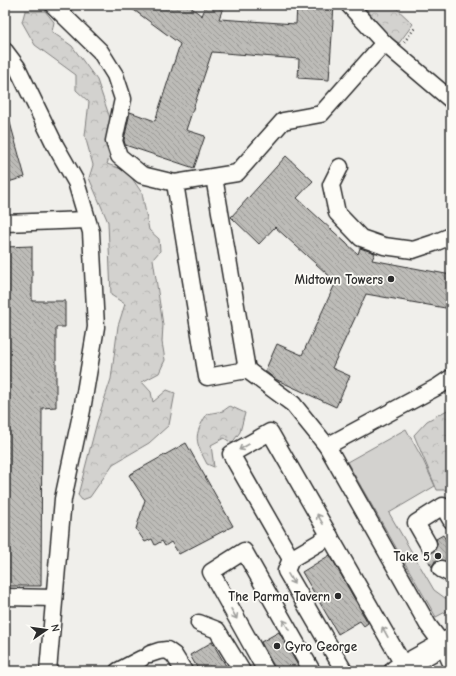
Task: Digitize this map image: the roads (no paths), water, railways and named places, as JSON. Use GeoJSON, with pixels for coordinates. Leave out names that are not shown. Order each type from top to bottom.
{"type":"FeatureCollection","features":[{"type":"Feature","properties":{"kind":"main road"},"geometry":{"type":"LineString","coordinates":[[400,669],[448,649]]}},
{"type":"Feature","properties":{"kind":"lane"},"geometry":{"type":"LineString","coordinates":[[53,5],[100,51],[115,75],[124,99],[114,141],[119,156],[142,175],[175,184],[237,173],[284,121],[321,114],[384,43]]}},
{"type":"Feature","properties":{"kind":"lane"},"geometry":{"type":"LineString","coordinates":[[349,5],[384,43],[451,100]]}},
{"type":"Feature","properties":{"kind":"lane"},"geometry":{"type":"LineString","coordinates":[[5,51],[17,67],[55,146],[76,182],[90,232],[96,327],[82,410],[63,499],[48,671]]}},
{"type":"Feature","properties":{"kind":"lane"},"geometry":{"type":"LineString","coordinates":[[340,167],[331,185],[337,213],[360,238],[384,246],[413,250],[451,236]]}},
{"type":"Feature","properties":{"kind":"lane"},"geometry":{"type":"LineString","coordinates":[[214,177],[246,370],[293,404],[327,446],[428,625],[448,649]]}},
{"type":"Feature","properties":{"kind":"lane"},"geometry":{"type":"LineString","coordinates":[[175,184],[207,377],[246,370]]}},
{"type":"Feature","properties":{"kind":"lane"},"geometry":{"type":"LineString","coordinates":[[5,223],[87,220]]}},
{"type":"Feature","properties":{"kind":"lane"},"geometry":{"type":"LineString","coordinates":[[327,446],[439,386],[451,378]]}},
{"type":"Feature","properties":{"kind":"lane"},"geometry":{"type":"LineString","coordinates":[[291,559],[231,454],[270,432],[330,536],[400,669]]}},
{"type":"Feature","properties":{"kind":"lane"},"geometry":{"type":"LineString","coordinates":[[428,544],[416,522],[443,506],[451,520]]}},
{"type":"Feature","properties":{"kind":"lane"},"geometry":{"type":"LineString","coordinates":[[330,536],[291,559],[286,571],[344,671]]}},
{"type":"Feature","properties":{"kind":"lane"},"geometry":{"type":"LineString","coordinates":[[266,671],[211,572],[244,552],[312,671]]}},
{"type":"Feature","properties":{"kind":"lane"},"geometry":{"type":"LineString","coordinates":[[5,597],[54,598]]}},
{"type":"Feature","properties":{"kind":"lane"},"geometry":{"type":"LineString","coordinates":[[199,623],[217,630],[242,671]]}},
{"type":"Feature","properties":{"kind":"lane"},"geometry":{"type":"LineString","coordinates":[[118,671],[145,656],[167,650],[174,655],[184,671]]}},
{"type":"Feature","properties":{"kind":"tunnel"},"geometry":{"type":"LineString","coordinates":[[428,544],[441,569]]}},
{"type":"Feature","properties":{"kind":"place","name":"Midtown Towers"},"geometry":{"type":"Point","coordinates":[391,279]}},
{"type":"Feature","properties":{"kind":"place","name":"Take 5"},"geometry":{"type":"Point","coordinates":[438,556]}},
{"type":"Feature","properties":{"kind":"place","name":"The Parma Tavern"},"geometry":{"type":"Point","coordinates":[338,596]}},
{"type":"Feature","properties":{"kind":"place","name":"Gyro George"},"geometry":{"type":"Point","coordinates":[277,646]}}]}
